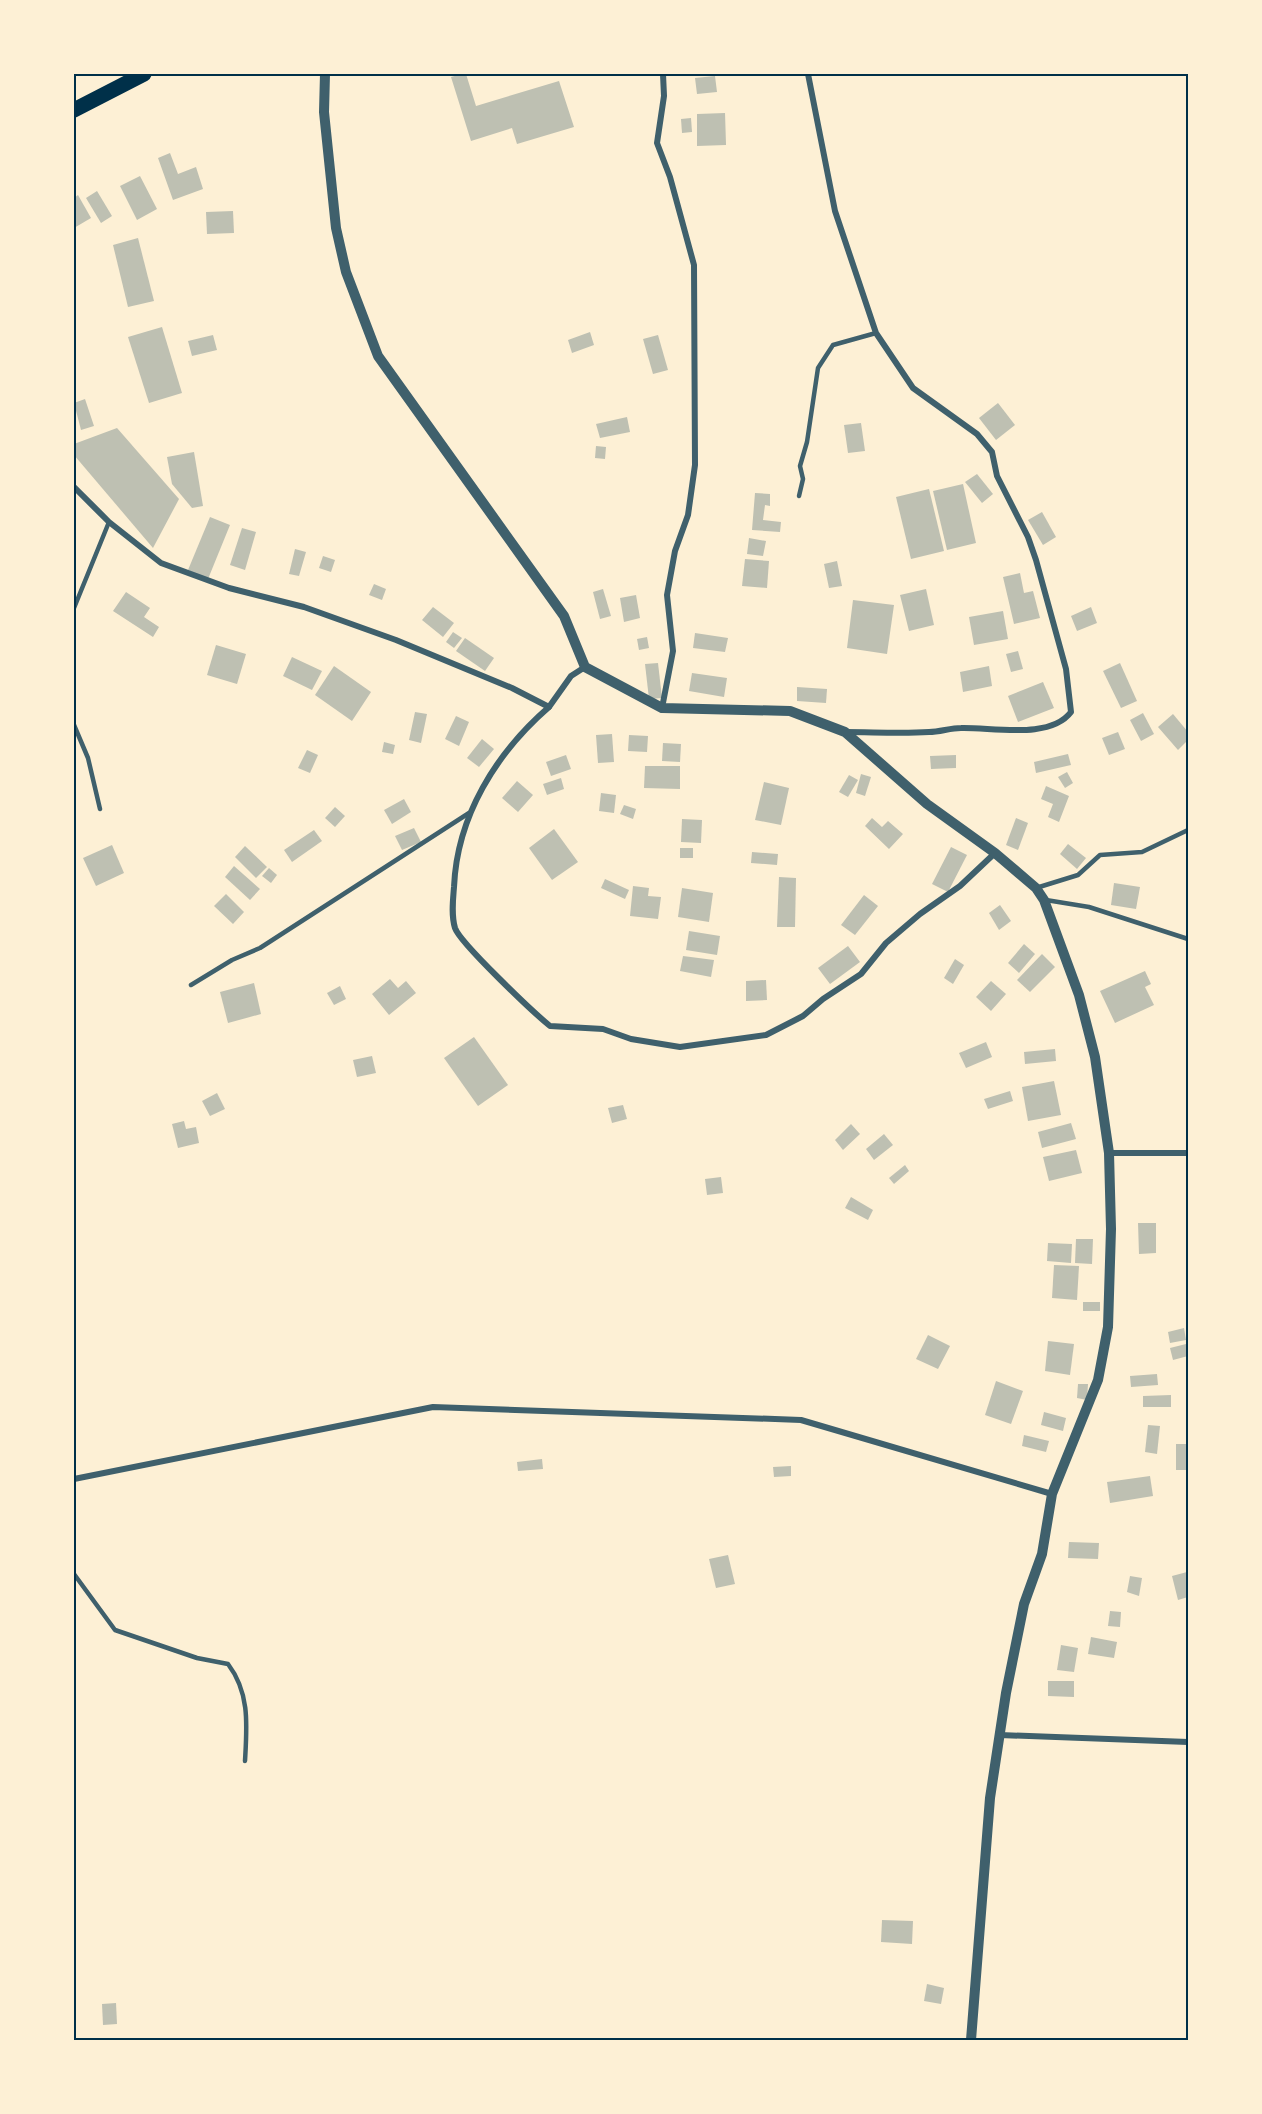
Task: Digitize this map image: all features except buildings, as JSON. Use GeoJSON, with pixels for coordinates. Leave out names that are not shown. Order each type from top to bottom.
{"type":"FeatureCollection","features":[{"type":"Feature","properties":{"kind":"main road"},"geometry":{"type":"LineString","coordinates":[[74,110],[144,74]]}},
{"type":"Feature","properties":{"kind":"street"},"geometry":{"type":"LineString","coordinates":[[325,74],[324,112],[336,228],[346,272],[378,356],[564,616],[585,667],[662,708],[790,711],[845,732],[927,804],[995,853],[1036,888],[1044,900],[1079,994],[1095,1057],[1109,1153],[1111,1229],[1108,1327],[1098,1380],[1052,1494],[1042,1554],[1024,1604],[1000,1735],[988,1820],[971,2040]]}},
{"type":"Feature","properties":{"kind":"street"},"geometry":{"type":"LineString","coordinates":[[662,708],[673,651],[667,595],[675,551],[688,515],[695,465],[694,265],[670,177],[657,143],[664,96],[663,74]]}},
{"type":"Feature","properties":{"kind":"street"},"geometry":{"type":"LineString","coordinates":[[808,74],[835,211],[876,333],[913,388],[977,434],[992,452],[997,476],[1028,537],[1036,560],[1066,669],[1071,711],[1066,719],[1055,724],[1033,728],[845,732]]}},
{"type":"Feature","properties":{"kind":"street"},"geometry":{"type":"LineString","coordinates":[[74,487],[109,522],[161,563],[229,588],[304,607],[396,640],[512,688],[549,706]]}},
{"type":"Feature","properties":{"kind":"street"},"geometry":{"type":"LineString","coordinates":[[585,667],[572,676],[549,706],[511,743],[469,813],[455,858],[453,908],[455,930],[482,960],[550,1026],[603,1029],[631,1039],[680,1047],[766,1035],[803,1016],[823,999],[861,974],[886,944],[920,914],[960,886],[995,853]]}},
{"type":"Feature","properties":{"kind":"street"},"geometry":{"type":"LineString","coordinates":[[1109,1153],[1188,1153]]}},
{"type":"Feature","properties":{"kind":"street"},"geometry":{"type":"LineString","coordinates":[[74,1479],[433,1407],[801,1420],[1052,1494]]}},
{"type":"Feature","properties":{"kind":"street"},"geometry":{"type":"LineString","coordinates":[[1000,1735],[1188,1742]]}},
{"type":"Feature","properties":{"kind":"lane"},"geometry":{"type":"LineString","coordinates":[[799,496],[803,479],[800,466],[807,442],[818,368],[833,345],[876,333]]}},
{"type":"Feature","properties":{"kind":"lane"},"geometry":{"type":"LineString","coordinates":[[74,608],[109,522]]}},
{"type":"Feature","properties":{"kind":"lane"},"geometry":{"type":"LineString","coordinates":[[74,725],[88,758],[100,808]]}},
{"type":"Feature","properties":{"kind":"lane"},"geometry":{"type":"LineString","coordinates":[[191,985],[232,960],[260,948],[469,813]]}},
{"type":"Feature","properties":{"kind":"lane"},"geometry":{"type":"LineString","coordinates":[[1036,888],[1078,875],[1100,855],[1142,852],[1188,830]]}},
{"type":"Feature","properties":{"kind":"lane"},"geometry":{"type":"LineString","coordinates":[[1044,900],[1089,907],[1188,939]]}},
{"type":"Feature","properties":{"kind":"lane"},"geometry":{"type":"LineString","coordinates":[[74,1574],[115,1630],[198,1658],[228,1664],[241,1681],[247,1724],[245,1761]]}}]}
